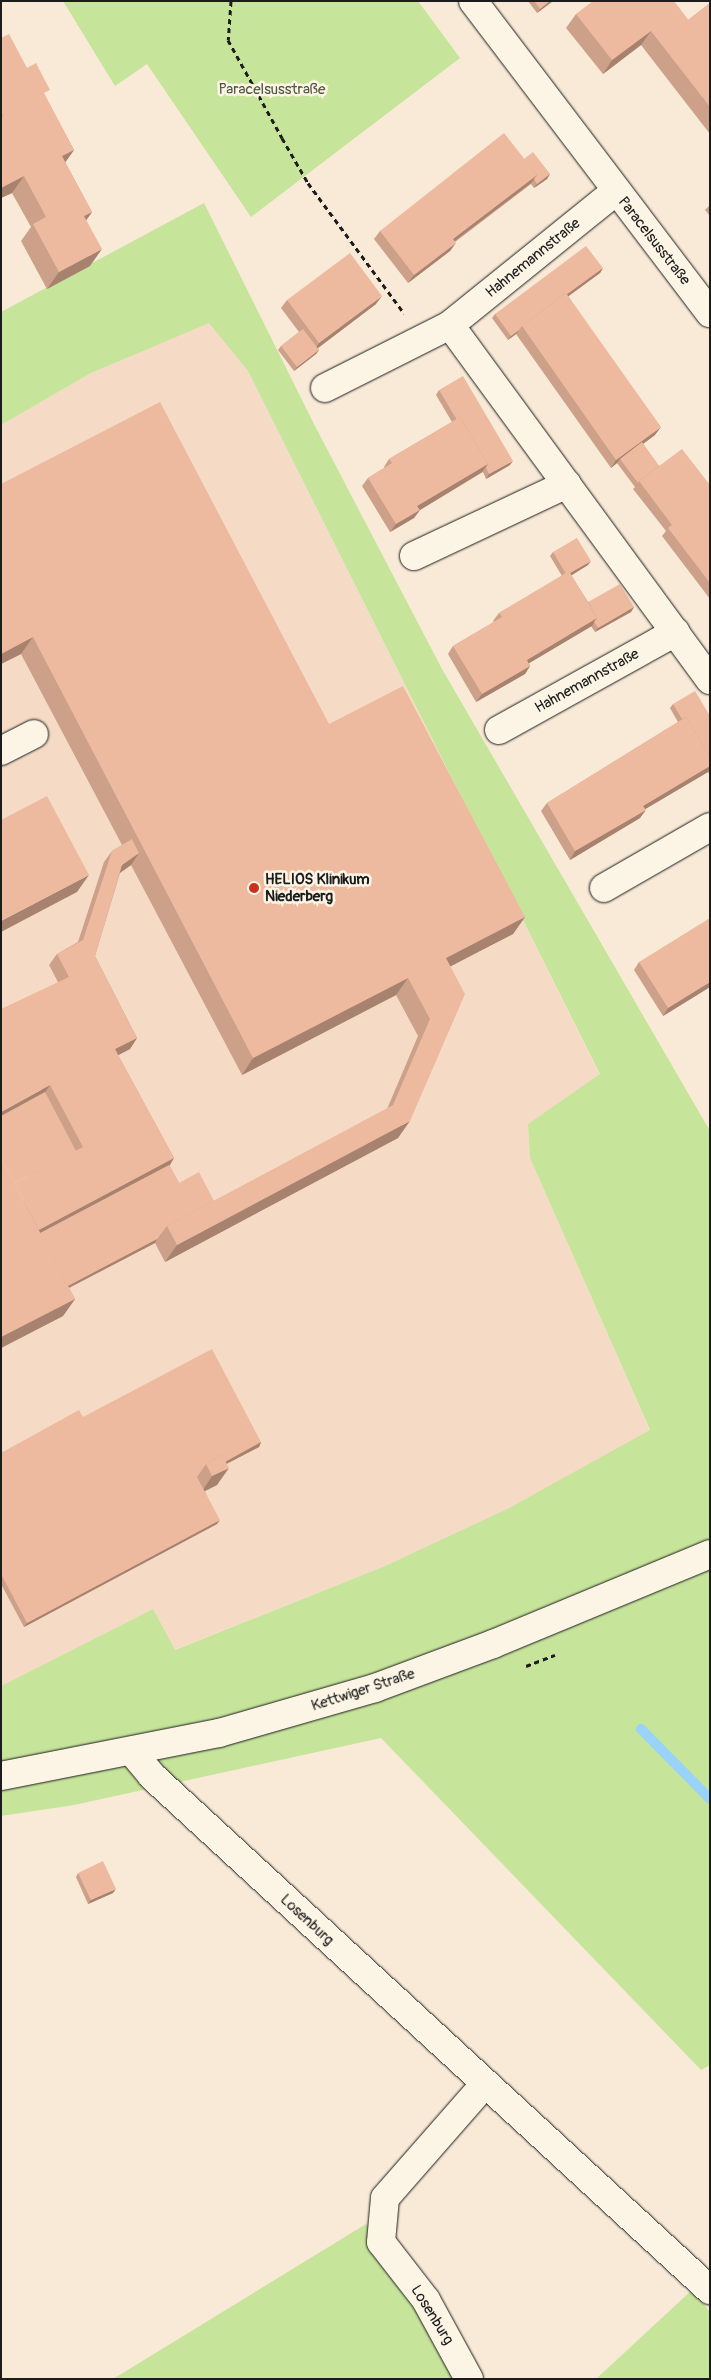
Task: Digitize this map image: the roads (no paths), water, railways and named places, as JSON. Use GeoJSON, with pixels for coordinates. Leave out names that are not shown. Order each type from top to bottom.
{"type":"FeatureCollection","features":[{"type":"Feature","properties":{"kind":"street","name":"Paracelsusstraße"},"geometry":{"type":"LineString","coordinates":[[473,1],[710,313]]}},
{"type":"Feature","properties":{"kind":"street","name":"Hahnemannstraße"},"geometry":{"type":"LineString","coordinates":[[325,388],[450,325],[616,191]]}},
{"type":"Feature","properties":{"kind":"street"},"geometry":{"type":"LineString","coordinates":[[450,325],[710,680]]}},
{"type":"Feature","properties":{"kind":"street"},"geometry":{"type":"LineString","coordinates":[[414,556],[567,484]]}},
{"type":"Feature","properties":{"kind":"street","name":"Hahnemannstraße"},"geometry":{"type":"LineString","coordinates":[[499,730],[676,632]]}},
{"type":"Feature","properties":{"kind":"street"},"geometry":{"type":"LineString","coordinates":[[1,751],[34,734]]}},
{"type":"Feature","properties":{"kind":"street"},"geometry":{"type":"LineString","coordinates":[[604,888],[710,827]]}},
{"type":"Feature","properties":{"kind":"street","name":"Kettwiger Straße"},"geometry":{"type":"LineString","coordinates":[[1,1776],[133,1753],[219,1733],[376,1688],[493,1644],[710,1554]]}},
{"type":"Feature","properties":{"kind":"street","name":"Losenburg"},"geometry":{"type":"LineString","coordinates":[[133,1753],[152,1776],[484,2085],[710,2290]]}},
{"type":"Feature","properties":{"kind":"street","name":"Losenburg"},"geometry":{"type":"LineString","coordinates":[[469,2379],[426,2300],[381,2242],[386,2198],[484,2085]]}},
{"type":"Feature","properties":{"kind":"waterway"},"geometry":{"type":"LineString","coordinates":[[641,1729],[710,1799]]}},
{"type":"Feature","properties":{"kind":"place","name":"HELIOS Klinikum Niederberg"},"geometry":{"type":"Point","coordinates":[254,888]}}]}
